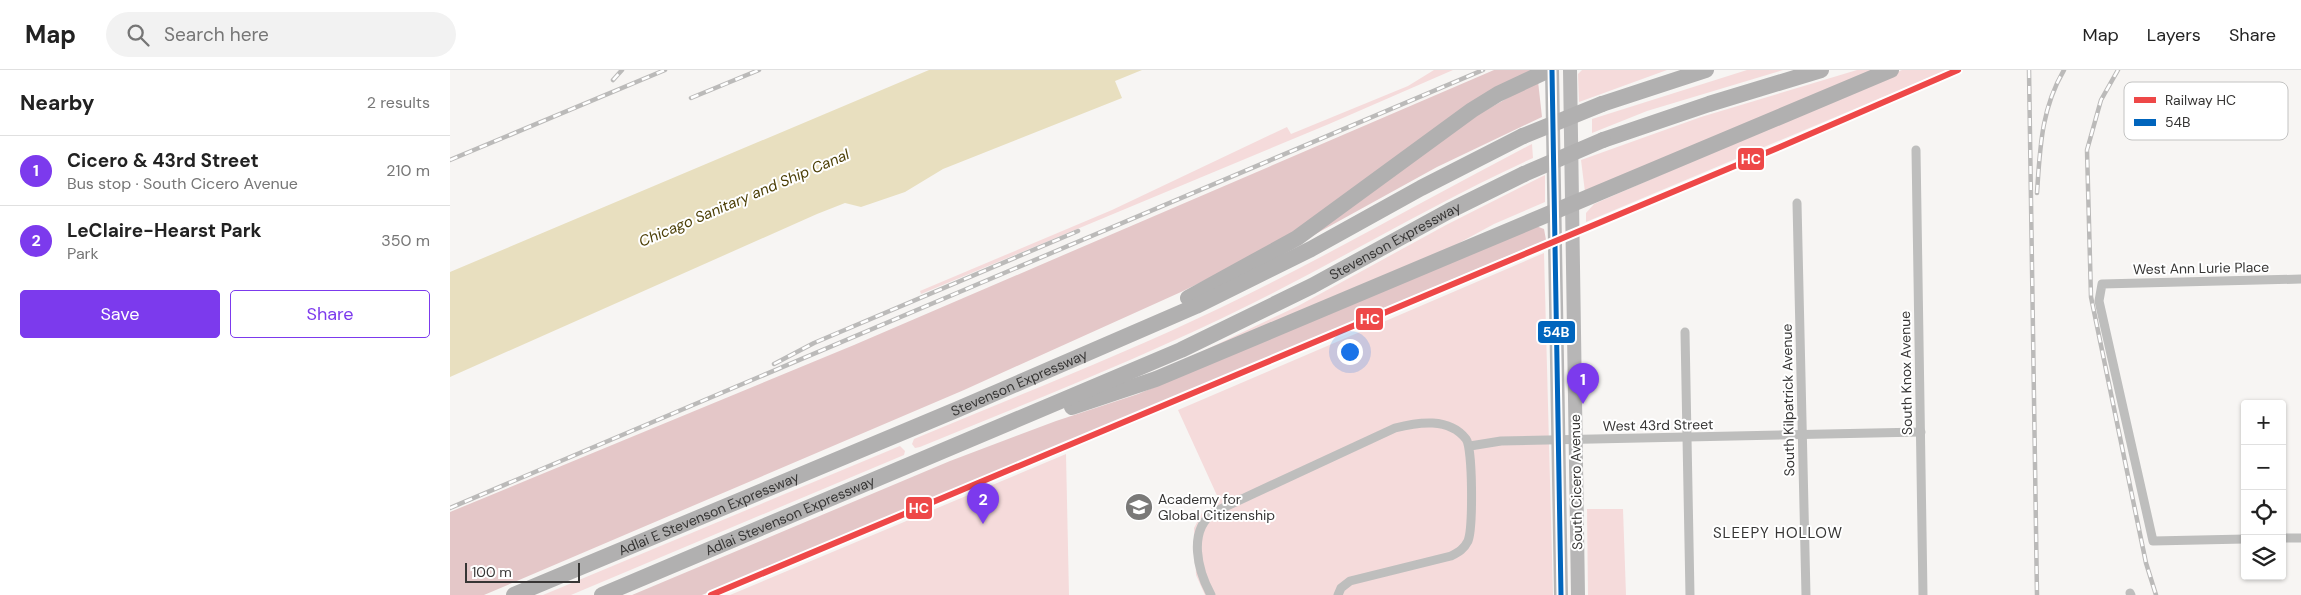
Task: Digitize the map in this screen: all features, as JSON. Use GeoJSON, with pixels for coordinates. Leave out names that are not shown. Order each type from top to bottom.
{"type":"FeatureCollection","features":[{"type":"Feature","properties":{"kind":"highway"},"geometry":{"type":"LineString","coordinates":[[956,410],[1015,375],[1192,296],[1270,254],[1297,238],[1472,110],[1498,94],[1550,70]]}},
{"type":"Feature","properties":{"kind":"highway","name":"Stevenson Expressway"},"geometry":{"type":"LineString","coordinates":[[903,432],[1136,333],[1252,280],[1438,179],[1523,136],[1602,104],[1706,70]]}},
{"type":"Feature","properties":{"kind":"highway","name":"Stevenson Expressway"},"geometry":{"type":"LineString","coordinates":[[977,437],[1181,350],[1236,324],[1312,286],[1484,192],[1524,174],[1603,140],[1667,117],[1821,70]]}},
{"type":"Feature","properties":{"kind":"highway"},"geometry":{"type":"LineString","coordinates":[[977,437],[1156,379],[1573,202],[1722,142],[1891,70]]}},
{"type":"Feature","properties":{"kind":"highway","name":"Adlai E Stevenson Expressway"},"geometry":{"type":"LineString","coordinates":[[514,595],[903,432]]}},
{"type":"Feature","properties":{"kind":"highway","name":"Adlai Stevenson Expressway"},"geometry":{"type":"LineString","coordinates":[[602,595],[977,437]]}},
{"type":"Feature","properties":{"kind":"main road","name":"South Cicero Avenue"},"geometry":{"type":"LineString","coordinates":[[1550,70],[1561,595]]}},
{"type":"Feature","properties":{"kind":"main road","name":"South Cicero Avenue"},"geometry":{"type":"LineString","coordinates":[[1570,70],[1573,202],[1574,440],[1578,595]]}},
{"type":"Feature","properties":{"kind":"street","name":"South Knox Avenue"},"geometry":{"type":"LineString","coordinates":[[1916,150],[1923,595]]}},
{"type":"Feature","properties":{"kind":"street","name":"South Kilpatrick Avenue"},"geometry":{"type":"LineString","coordinates":[[1797,203],[1806,595]]}},
{"type":"Feature","properties":{"kind":"street","name":"West Ann Lurie Place"},"geometry":{"type":"LineString","coordinates":[[2241,539],[2153,541],[2099,301],[2102,284],[2301,279]]}},
{"type":"Feature","properties":{"kind":"street"},"geometry":{"type":"LineString","coordinates":[[1685,332],[1690,595]]}},
{"type":"Feature","properties":{"kind":"street"},"geometry":{"type":"LineString","coordinates":[[1211,595],[1200,569],[1198,539],[1203,523],[1214,512],[1394,428],[1418,424],[1443,424],[1460,433],[1470,446],[1472,522],[1468,541],[1462,550],[1451,556],[1350,581],[1342,588],[1338,595]]}},
{"type":"Feature","properties":{"kind":"street","name":"West 43rd Street"},"geometry":{"type":"LineString","coordinates":[[1470,446],[1501,441],[1921,432]]}},
{"type":"Feature","properties":{"kind":"street"},"geometry":{"type":"LineString","coordinates":[[2286,538],[2301,538]]}},
{"type":"Feature","properties":{"kind":"shaded area"},"geometry":{"type":"Polygon","coordinates":[[[1434,70],[1453,70],[1329,124],[921,294],[920,291],[1112,210],[1287,127],[1291,134],[1408,86],[1434,70]]]}},
{"type":"Feature","properties":{"kind":"shaded area"},"geometry":{"type":"Polygon","coordinates":[[[1494,70],[1531,70],[1297,232],[1238,264],[1181,292],[964,390],[484,595],[450,595],[450,512],[854,345],[1494,70]]]}},
{"type":"Feature","properties":{"kind":"shaded area"},"geometry":{"type":"Polygon","coordinates":[[[1582,70],[1667,70],[1579,102],[1578,74],[1582,70]]]}},
{"type":"Feature","properties":{"kind":"shaded area"},"geometry":{"type":"Polygon","coordinates":[[[1747,70],[1783,70],[1647,111],[1592,133],[1592,119],[1747,70]]]}},
{"type":"Feature","properties":{"kind":"shaded area"},"geometry":{"type":"Polygon","coordinates":[[[1857,70],[1877,70],[1585,192],[1581,160],[1701,117],[1857,70]]]}},
{"type":"Feature","properties":{"kind":"shaded area"},"geometry":{"type":"Polygon","coordinates":[[[1902,70],[1947,70],[1586,222],[1586,213],[1594,204],[1902,70]]]}},
{"type":"Feature","properties":{"kind":"shaded area"},"geometry":{"type":"Polygon","coordinates":[[[1538,81],[1542,117],[1437,167],[1301,242],[1470,119],[1538,81]]]}},
{"type":"Feature","properties":{"kind":"shaded area"},"geometry":{"type":"Polygon","coordinates":[[[1532,144],[1533,158],[1426,211],[1249,305],[1168,343],[1044,396],[920,447],[915,448],[912,444],[914,439],[1106,359],[1260,289],[1532,144]]]}},
{"type":"Feature","properties":{"kind":"shaded area"},"geometry":{"type":"Polygon","coordinates":[[[1545,175],[1545,202],[1494,224],[1448,249],[1178,363],[1298,306],[1446,225],[1545,175]]]}},
{"type":"Feature","properties":{"kind":"shaded area"},"geometry":{"type":"Polygon","coordinates":[[[1536,226],[1544,229],[1546,240],[702,595],[632,595],[950,461],[1056,421],[1138,394],[1536,226]]]}},
{"type":"Feature","properties":{"kind":"shaded area"},"geometry":{"type":"Polygon","coordinates":[[[1544,253],[1553,595],[1205,595],[1196,575],[1194,528],[1202,513],[1220,502],[1178,410],[1544,253]]]}},
{"type":"Feature","properties":{"kind":"shaded area"},"geometry":{"type":"Polygon","coordinates":[[[900,446],[905,451],[904,455],[571,595],[543,595],[900,446]]]}},
{"type":"Feature","properties":{"kind":"shaded area"},"geometry":{"type":"Polygon","coordinates":[[[1066,454],[1069,595],[730,595],[1066,454]]]}},
{"type":"Feature","properties":{"kind":"shaded area"},"geometry":{"type":"Polygon","coordinates":[[[1587,509],[1623,509],[1626,595],[1588,595],[1587,509]]]}},
{"type":"Feature","properties":{"kind":"water","name":"Chicago Sanitary and Ship Canal"},"geometry":{"type":"Polygon","coordinates":[[[929,70],[1142,70],[1115,81],[1122,98],[943,169],[905,192],[861,207],[845,203],[817,214],[450,377],[450,272],[929,70]]]}},
{"type":"Feature","properties":{"kind":"railway"},"geometry":{"type":"LineString","coordinates":[[613,80],[622,70]]}},
{"type":"Feature","properties":{"kind":"railway"},"geometry":{"type":"LineString","coordinates":[[450,160],[665,70]]}},
{"type":"Feature","properties":{"kind":"railway"},"geometry":{"type":"LineString","coordinates":[[691,98],[759,70]]}},
{"type":"Feature","properties":{"kind":"railway"},"geometry":{"type":"LineString","coordinates":[[450,508],[1483,70]]}},
{"type":"Feature","properties":{"kind":"railway"},"geometry":{"type":"LineString","coordinates":[[2029,70],[2037,595]]}},
{"type":"Feature","properties":{"kind":"railway"},"geometry":{"type":"LineString","coordinates":[[2037,193],[2046,114],[2050,99],[2064,70]]}},
{"type":"Feature","properties":{"kind":"railway"},"geometry":{"type":"LineString","coordinates":[[2118,70],[2101,100],[2087,150],[2091,297],[2146,563],[2156,595]]}},
{"type":"Feature","properties":{"kind":"railway"},"geometry":{"type":"LineString","coordinates":[[774,364],[814,343],[1078,231]]}},
{"type":"Feature","properties":{"kind":"rail line","name":"HC"},"geometry":{"type":"LineString","coordinates":[[711,595],[1780,147],[1958,70]]}},
{"type":"Feature","properties":{"kind":"transit line","name":"54B"},"geometry":{"type":"LineString","coordinates":[[1552,70],[1561,595]]}},
{"type":"Feature","properties":{"kind":"place","name":"Cicero & 43rd Street"},"geometry":{"type":"Point","coordinates":[1583,404]}},
{"type":"Feature","properties":{"kind":"place","name":"Academy for Global Citizenship"},"geometry":{"type":"Point","coordinates":[1139,507]}},
{"type":"Feature","properties":{"kind":"place","name":"LeClaire-Hearst Park"},"geometry":{"type":"Point","coordinates":[983,524]}},
{"type":"Feature","properties":{"kind":"district","name":"SLEEPY HOLLOW"},"geometry":{"type":"Point","coordinates":[1778,533]}}]}
